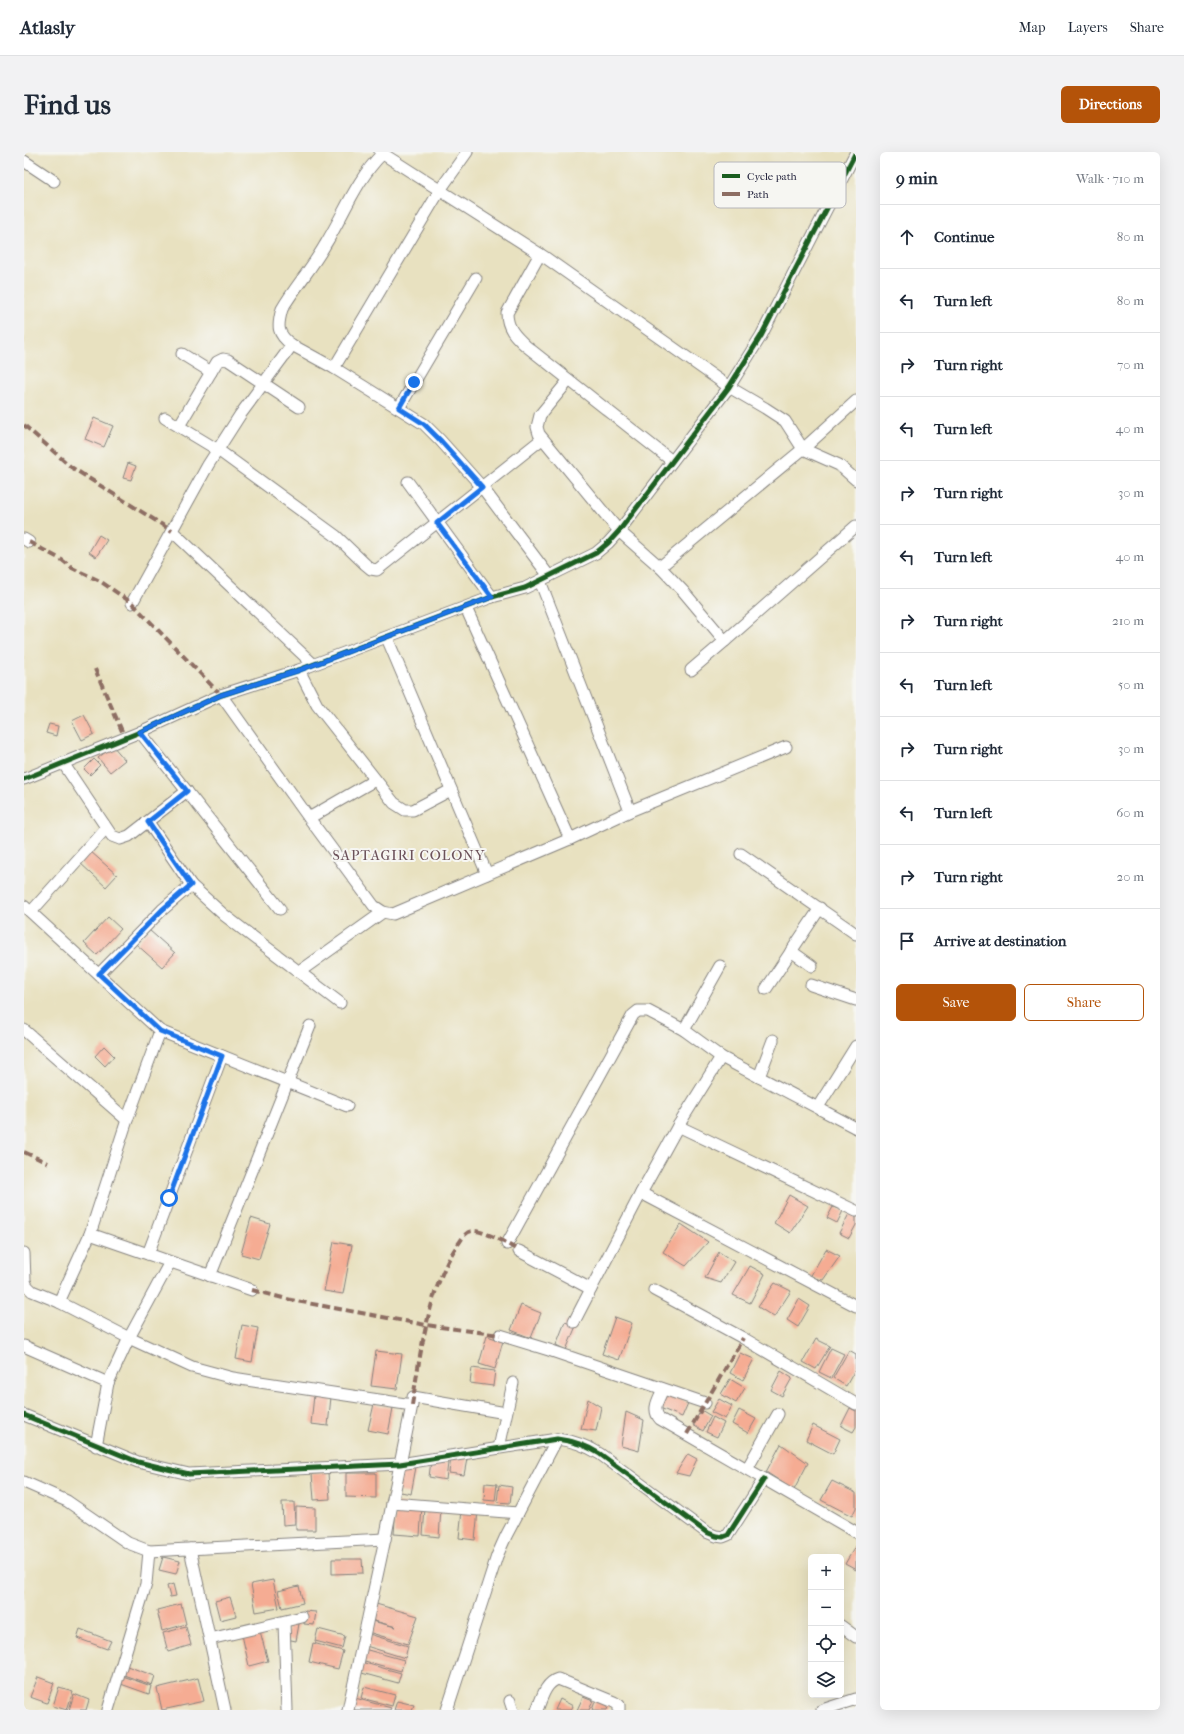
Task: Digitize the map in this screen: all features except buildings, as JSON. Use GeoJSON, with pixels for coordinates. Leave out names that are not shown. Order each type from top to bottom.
{"type":"FeatureCollection","features":[{"type":"Feature","properties":{"kind":"street"},"geometry":{"type":"LineString","coordinates":[[334,368],[440,190],[467,152]]}},
{"type":"Feature","properties":{"kind":"street"},"geometry":{"type":"LineString","coordinates":[[846,171],[856,152]]}},
{"type":"Feature","properties":{"kind":"street"},"geometry":{"type":"LineString","coordinates":[[630,811],[544,579],[482,487],[424,424],[334,368],[292,345],[284,339],[278,330],[278,321],[282,309],[325,245],[355,187],[369,166],[381,153],[540,254],[729,387],[785,421],[803,449],[839,465],[856,480]]}},
{"type":"Feature","properties":{"kind":"street"},"geometry":{"type":"LineString","coordinates":[[24,161],[54,181]]}},
{"type":"Feature","properties":{"kind":"street"},"geometry":{"type":"LineString","coordinates":[[24,779],[140,732],[221,695],[300,670],[492,597],[525,588],[596,553],[619,531],[729,387],[761,336],[827,208]]}},
{"type":"Feature","properties":{"kind":"street"},"geometry":{"type":"LineString","coordinates":[[540,254],[507,313],[509,328],[515,337],[672,461]]}},
{"type":"Feature","properties":{"kind":"street"},"geometry":{"type":"LineString","coordinates":[[399,408],[476,278]]}},
{"type":"Feature","properties":{"kind":"street"},"geometry":{"type":"LineString","coordinates":[[132,603],[218,450],[240,415],[265,384],[292,345]]}},
{"type":"Feature","properties":{"kind":"street"},"geometry":{"type":"LineString","coordinates":[[182,354],[210,372]]}},
{"type":"Feature","properties":{"kind":"street"},"geometry":{"type":"LineString","coordinates":[[179,426],[210,372],[217,362],[222,359],[228,360],[299,407]]}},
{"type":"Feature","properties":{"kind":"street"},"geometry":{"type":"LineString","coordinates":[[569,380],[540,415],[537,427],[542,439],[619,531],[660,567],[683,591],[725,641]]}},
{"type":"Feature","properties":{"kind":"street"},"geometry":{"type":"LineString","coordinates":[[660,567],[803,449],[856,401]]}},
{"type":"Feature","properties":{"kind":"street"},"geometry":{"type":"LineString","coordinates":[[165,418],[218,450],[336,536],[371,569],[377,570],[542,439]]}},
{"type":"Feature","properties":{"kind":"street"},"geometry":{"type":"LineString","coordinates":[[408,482],[492,597]]}},
{"type":"Feature","properties":{"kind":"street"},"geometry":{"type":"LineString","coordinates":[[691,670],[856,526]]}},
{"type":"Feature","properties":{"kind":"street"},"geometry":{"type":"LineString","coordinates":[[172,531],[314,664]]}},
{"type":"Feature","properties":{"kind":"street"},"geometry":{"type":"LineString","coordinates":[[466,608],[570,839]]}},
{"type":"Feature","properties":{"kind":"street"},"geometry":{"type":"LineString","coordinates":[[387,638],[487,874]]}},
{"type":"Feature","properties":{"kind":"street"},"geometry":{"type":"LineString","coordinates":[[300,670],[317,705],[394,803],[406,810],[413,810],[452,790]]}},
{"type":"Feature","properties":{"kind":"street"},"geometry":{"type":"LineString","coordinates":[[221,695],[374,906],[383,912],[393,914],[570,839],[630,811],[786,747]]}},
{"type":"Feature","properties":{"kind":"street"},"geometry":{"type":"LineString","coordinates":[[140,732],[280,909]]}},
{"type":"Feature","properties":{"kind":"street"},"geometry":{"type":"LineString","coordinates":[[63,763],[106,828],[112,836],[120,839],[129,836],[187,791]]}},
{"type":"Feature","properties":{"kind":"street"},"geometry":{"type":"LineString","coordinates":[[309,818],[376,780]]}},
{"type":"Feature","properties":{"kind":"street"},"geometry":{"type":"LineString","coordinates":[[148,822],[191,885],[224,915],[340,1003]]}},
{"type":"Feature","properties":{"kind":"street"},"geometry":{"type":"LineString","coordinates":[[106,828],[28,909],[160,1031],[347,1106]]}},
{"type":"Feature","properties":{"kind":"street"},"geometry":{"type":"LineString","coordinates":[[741,854],[856,934]]}},
{"type":"Feature","properties":{"kind":"street"},"geometry":{"type":"LineString","coordinates":[[99,974],[162,910],[191,885]]}},
{"type":"Feature","properties":{"kind":"street"},"geometry":{"type":"LineString","coordinates":[[766,988],[820,908]]}},
{"type":"Feature","properties":{"kind":"street"},"geometry":{"type":"LineString","coordinates":[[299,972],[383,912]]}},
{"type":"Feature","properties":{"kind":"street"},"geometry":{"type":"LineString","coordinates":[[791,950],[812,966]]}},
{"type":"Feature","properties":{"kind":"street"},"geometry":{"type":"LineString","coordinates":[[684,1030],[720,966]]}},
{"type":"Feature","properties":{"kind":"street"},"geometry":{"type":"LineString","coordinates":[[810,985],[856,1000]]}},
{"type":"Feature","properties":{"kind":"street"},"geometry":{"type":"LineString","coordinates":[[508,1244],[633,1015],[638,1011],[648,1011],[684,1030],[722,1057],[856,1128]]}},
{"type":"Feature","properties":{"kind":"street"},"geometry":{"type":"LineString","coordinates":[[210,1276],[310,1026]]}},
{"type":"Feature","properties":{"kind":"street"},"geometry":{"type":"LineString","coordinates":[[24,1030],[127,1120]]}},
{"type":"Feature","properties":{"kind":"street"},"geometry":{"type":"LineString","coordinates":[[59,1302],[90,1234],[127,1120],[160,1031]]}},
{"type":"Feature","properties":{"kind":"street"},"geometry":{"type":"LineString","coordinates":[[759,1077],[773,1040]]}},
{"type":"Feature","properties":{"kind":"street"},"geometry":{"type":"LineString","coordinates":[[818,1107],[856,1046]]}},
{"type":"Feature","properties":{"kind":"street"},"geometry":{"type":"LineString","coordinates":[[148,1254],[222,1056]]}},
{"type":"Feature","properties":{"kind":"street"},"geometry":{"type":"LineString","coordinates":[[574,1322],[641,1193],[678,1126],[722,1057]]}},
{"type":"Feature","properties":{"kind":"street"},"geometry":{"type":"LineString","coordinates":[[678,1126],[856,1211]]}},
{"type":"Feature","properties":{"kind":"street"},"geometry":{"type":"LineString","coordinates":[[641,1193],[856,1306]]}},
{"type":"Feature","properties":{"kind":"street"},"geometry":{"type":"LineString","coordinates":[[90,1234],[252,1290]]}},
{"type":"Feature","properties":{"kind":"street"},"geometry":{"type":"LineString","coordinates":[[519,1251],[591,1289]]}},
{"type":"Feature","properties":{"kind":"street"},"geometry":{"type":"LineString","coordinates":[[24,1253],[26,1286],[32,1291],[59,1302],[128,1338],[192,1367],[233,1378],[412,1405],[348,1710]]}},
{"type":"Feature","properties":{"kind":"street"},"geometry":{"type":"LineString","coordinates":[[96,1446],[108,1383],[128,1338],[170,1262]]}},
{"type":"Feature","properties":{"kind":"street"},"geometry":{"type":"LineString","coordinates":[[654,1290],[743,1338],[856,1404]]}},
{"type":"Feature","properties":{"kind":"street"},"geometry":{"type":"LineString","coordinates":[[500,1335],[705,1403]]}},
{"type":"Feature","properties":{"kind":"street"},"geometry":{"type":"LineString","coordinates":[[24,1346],[108,1383]]}},
{"type":"Feature","properties":{"kind":"street"},"geometry":{"type":"LineString","coordinates":[[499,1448],[513,1383]]}},
{"type":"Feature","properties":{"kind":"street"},"geometry":{"type":"LineString","coordinates":[[663,1389],[655,1409],[656,1414],[660,1418],[856,1532]]}},
{"type":"Feature","properties":{"kind":"street"},"geometry":{"type":"LineString","coordinates":[[413,1396],[506,1413]]}},
{"type":"Feature","properties":{"kind":"street"},"geometry":{"type":"LineString","coordinates":[[747,1469],[778,1414]]}},
{"type":"Feature","properties":{"kind":"street"},"geometry":{"type":"LineString","coordinates":[[24,1415],[96,1446],[138,1462],[189,1474],[400,1464],[557,1439],[584,1444],[600,1454],[706,1532],[723,1537],[728,1535],[764,1479]]}},
{"type":"Feature","properties":{"kind":"street"},"geometry":{"type":"LineString","coordinates":[[447,1710],[497,1556],[557,1439]]}},
{"type":"Feature","properties":{"kind":"street"},"geometry":{"type":"LineString","coordinates":[[24,1482],[67,1501],[128,1543],[149,1551],[385,1539]]}},
{"type":"Feature","properties":{"kind":"street"},"geometry":{"type":"LineString","coordinates":[[392,1503],[518,1513]]}},
{"type":"Feature","properties":{"kind":"street"},"geometry":{"type":"LineString","coordinates":[[190,1549],[225,1710]]}},
{"type":"Feature","properties":{"kind":"street"},"geometry":{"type":"LineString","coordinates":[[108,1710],[146,1584],[149,1551]]}},
{"type":"Feature","properties":{"kind":"street"},"geometry":{"type":"LineString","coordinates":[[210,1639],[302,1617]]}},
{"type":"Feature","properties":{"kind":"street"},"geometry":{"type":"LineString","coordinates":[[284,1622],[287,1710]]}},
{"type":"Feature","properties":{"kind":"street"},"geometry":{"type":"LineString","coordinates":[[844,1628],[856,1637]]}},
{"type":"Feature","properties":{"kind":"street"},"geometry":{"type":"LineString","coordinates":[[537,1710],[547,1687],[552,1681],[558,1679],[614,1702],[618,1705],[619,1710]]}},
{"type":"Feature","properties":{"kind":"street"},"geometry":{"type":"LineString","coordinates":[[822,1710],[856,1699]]}},
{"type":"Feature","properties":{"kind":"marked path"},"geometry":{"type":"LineString","coordinates":[[24,425],[71,467],[172,531]]}},
{"type":"Feature","properties":{"kind":"marked path"},"geometry":{"type":"LineString","coordinates":[[29,542],[62,560],[72,568],[100,581],[132,603],[221,695]]}},
{"type":"Feature","properties":{"kind":"marked path"},"geometry":{"type":"LineString","coordinates":[[95,669],[125,738]]}},
{"type":"Feature","properties":{"kind":"marked path"},"geometry":{"type":"LineString","coordinates":[[24,1152],[48,1163]]}},
{"type":"Feature","properties":{"kind":"marked path"},"geometry":{"type":"LineString","coordinates":[[412,1405],[422,1343],[433,1299],[449,1260],[463,1238],[466,1234],[472,1231],[482,1232],[519,1251]]}},
{"type":"Feature","properties":{"kind":"marked path"},"geometry":{"type":"LineString","coordinates":[[252,1290],[291,1300],[426,1325],[500,1335]]}},
{"type":"Feature","properties":{"kind":"marked path"},"geometry":{"type":"LineString","coordinates":[[687,1434],[743,1338]]}},
{"type":"Feature","properties":{"kind":"cycle path"},"geometry":{"type":"LineString","coordinates":[[846,171],[856,152]]}},
{"type":"Feature","properties":{"kind":"cycle path"},"geometry":{"type":"LineString","coordinates":[[24,779],[140,732],[221,695],[299,670],[492,597],[525,588],[596,553],[619,531],[729,387],[761,336],[827,208]]}},
{"type":"Feature","properties":{"kind":"cycle path"},"geometry":{"type":"LineString","coordinates":[[24,1415],[138,1462],[189,1474],[400,1464],[557,1439],[563,1440],[580,1444],[600,1454],[706,1532],[723,1537],[728,1535],[764,1479]]}},
{"type":"Feature","properties":{"kind":"district","name":"SAPTAGIRI COLONY"},"geometry":{"type":"Point","coordinates":[409,855]}},
{"type":"Feature","properties":{"kind":"route"},"geometry":{"type":"LineString","coordinates":[[169,1198],[222,1056],[160,1031],[99,974],[162,910],[191,885],[148,822],[187,791],[140,732],[221,695],[300,670],[492,597],[437,523],[482,487],[424,424],[399,408],[414,382]]}}]}
